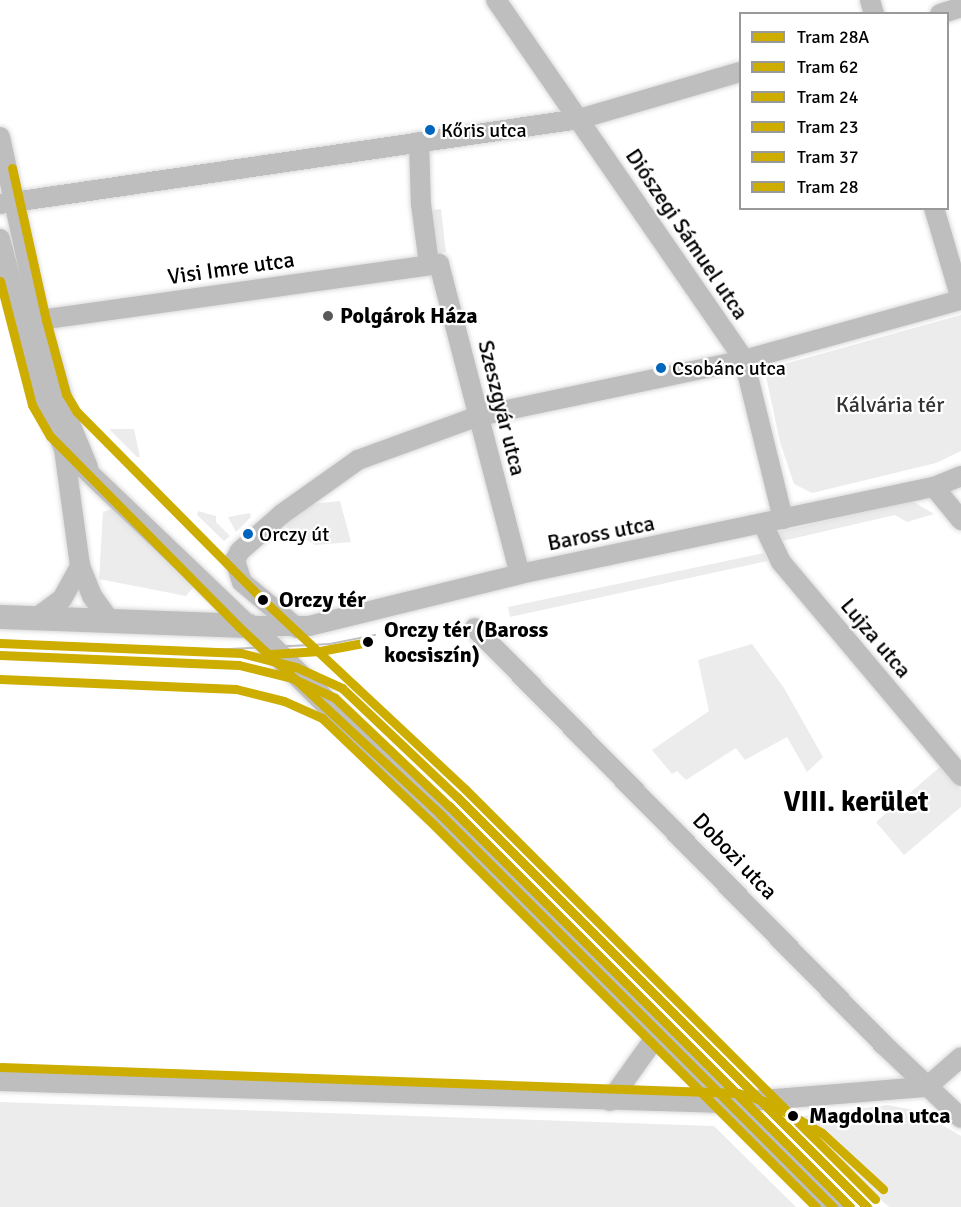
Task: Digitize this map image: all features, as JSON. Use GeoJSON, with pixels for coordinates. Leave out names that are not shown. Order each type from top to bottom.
{"type":"FeatureCollection","features":[{"type":"Feature","properties":{"kind":"main road"},"geometry":{"type":"LineString","coordinates":[[0,617],[249,626],[303,683],[833,1207]]}},
{"type":"Feature","properties":{"kind":"main road"},"geometry":{"type":"LineString","coordinates":[[204,624],[273,661],[303,683]]}},
{"type":"Feature","properties":{"kind":"street","name":"Diószegi Sámuel utca"},"geometry":{"type":"LineString","coordinates":[[496,0],[744,360],[783,519]]}},
{"type":"Feature","properties":{"kind":"street"},"geometry":{"type":"LineString","coordinates":[[946,12],[961,7]]}},
{"type":"Feature","properties":{"kind":"street"},"geometry":{"type":"LineString","coordinates":[[8,202],[579,119],[739,73]]}},
{"type":"Feature","properties":{"kind":"street"},"geometry":{"type":"LineString","coordinates":[[0,137],[8,202],[69,421],[90,472],[74,516]]}},
{"type":"Feature","properties":{"kind":"street"},"geometry":{"type":"LineString","coordinates":[[419,142],[421,204],[429,264]]}},
{"type":"Feature","properties":{"kind":"street"},"geometry":{"type":"LineString","coordinates":[[297,627],[242,582],[235,560],[240,551],[304,496],[358,460],[479,416],[744,360],[961,299],[935,210]]}},
{"type":"Feature","properties":{"kind":"street"},"geometry":{"type":"LineString","coordinates":[[0,239],[44,404],[64,449],[80,566],[92,596],[110,621]]}},
{"type":"Feature","properties":{"kind":"street","name":"Visi Imre utca"},"geometry":{"type":"LineString","coordinates":[[40,320],[429,264]]}},
{"type":"Feature","properties":{"kind":"street","name":"Szeszgyár utca"},"geometry":{"type":"LineString","coordinates":[[429,264],[439,264],[442,271],[519,574]]}},
{"type":"Feature","properties":{"kind":"street"},"geometry":{"type":"LineString","coordinates":[[64,449],[249,626]]}},
{"type":"Feature","properties":{"kind":"street"},"geometry":{"type":"LineString","coordinates":[[70,490],[90,472]]}},
{"type":"Feature","properties":{"kind":"street","name":"Baross utca"},"geometry":{"type":"LineString","coordinates":[[249,626],[297,627],[519,574],[934,486],[961,476]]}},
{"type":"Feature","properties":{"kind":"street"},"geometry":{"type":"LineString","coordinates":[[934,486],[961,520]]}},
{"type":"Feature","properties":{"kind":"street","name":"Lujza utca"},"geometry":{"type":"LineString","coordinates":[[763,524],[781,562],[961,776]]}},
{"type":"Feature","properties":{"kind":"street"},"geometry":{"type":"LineString","coordinates":[[36,618],[62,599],[80,566]]}},
{"type":"Feature","properties":{"kind":"street","name":"Dobozi utca"},"geometry":{"type":"LineString","coordinates":[[475,628],[927,1087],[961,1118]]}},
{"type":"Feature","properties":{"kind":"street"},"geometry":{"type":"LineString","coordinates":[[610,1101],[658,1034]]}},
{"type":"Feature","properties":{"kind":"street"},"geometry":{"type":"LineString","coordinates":[[0,1081],[610,1101],[726,1102],[927,1087],[961,1057]]}},
{"type":"Feature","properties":{"kind":"green space"},"geometry":{"type":"Polygon","coordinates":[[[441,209],[446,252],[431,254],[425,211],[441,209]]]}},
{"type":"Feature","properties":{"kind":"green space","name":"Kálvária tér"},"geometry":{"type":"Polygon","coordinates":[[[961,315],[961,451],[936,463],[812,493],[794,484],[780,442],[765,372],[767,369],[961,315]]]}},
{"type":"Feature","properties":{"kind":"green space"},"geometry":{"type":"Polygon","coordinates":[[[109,429],[134,429],[140,457],[137,457],[109,429]]]}},
{"type":"Feature","properties":{"kind":"green space"},"geometry":{"type":"Polygon","coordinates":[[[340,501],[351,542],[315,545],[281,524],[302,505],[340,501]]]}},
{"type":"Feature","properties":{"kind":"green space"},"geometry":{"type":"Polygon","coordinates":[[[912,501],[934,514],[907,522],[895,515],[778,542],[773,533],[912,501]]]}},
{"type":"Feature","properties":{"kind":"green space"},"geometry":{"type":"Polygon","coordinates":[[[118,507],[197,583],[186,596],[99,579],[103,512],[118,507]]]}},
{"type":"Feature","properties":{"kind":"green space"},"geometry":{"type":"Polygon","coordinates":[[[198,511],[216,516],[216,522],[230,536],[224,541],[197,515],[198,511]]]}},
{"type":"Feature","properties":{"kind":"green space"},"geometry":{"type":"Polygon","coordinates":[[[250,513],[251,517],[236,532],[228,517],[250,513]]]}},
{"type":"Feature","properties":{"kind":"green space"},"geometry":{"type":"Polygon","coordinates":[[[764,553],[768,561],[510,617],[508,607],[764,553]]]}},
{"type":"Feature","properties":{"kind":"green space"},"geometry":{"type":"Polygon","coordinates":[[[752,644],[784,688],[823,757],[807,772],[787,737],[745,760],[736,748],[686,780],[677,771],[672,774],[652,750],[709,711],[698,660],[752,644]]]}},
{"type":"Feature","properties":{"kind":"green space"},"geometry":{"type":"Polygon","coordinates":[[[941,766],[961,790],[961,807],[904,855],[876,822],[941,766]]]}},
{"type":"Feature","properties":{"kind":"green space"},"geometry":{"type":"Polygon","coordinates":[[[0,1102],[714,1126],[796,1207],[0,1207],[0,1102]]]}},
{"type":"Feature","properties":{"kind":"green space"},"geometry":{"type":"Polygon","coordinates":[[[888,1105],[919,1111],[961,1136],[961,1207],[889,1207],[795,1128],[796,1117],[888,1105]]]}},
{"type":"Feature","properties":{"kind":"tram line","name":"24"},"geometry":{"type":"LineString","coordinates":[[12,168],[46,320],[66,394],[77,412],[263,600],[465,789],[875,1199]]}},
{"type":"Feature","properties":{"kind":"tram line","name":"23"},"geometry":{"type":"LineString","coordinates":[[0,281],[32,405],[50,436],[239,627],[440,814],[833,1207]]}},
{"type":"Feature","properties":{"kind":"tram line"},"geometry":{"type":"LineString","coordinates":[[210,650],[330,644],[375,635]]}},
{"type":"Feature","properties":{"kind":"tram line","name":"28A"},"geometry":{"type":"LineString","coordinates":[[271,654],[320,651],[368,642]]}},
{"type":"Feature","properties":{"kind":"tram line","name":"28A"},"geometry":{"type":"LineString","coordinates":[[0,643],[241,653],[296,667],[342,688],[457,797],[867,1207]]}},
{"type":"Feature","properties":{"kind":"tram line","name":"62"},"geometry":{"type":"LineString","coordinates":[[0,655],[239,665],[292,678],[335,698],[449,806],[850,1207]]}},
{"type":"Feature","properties":{"kind":"tram line","name":"28"},"geometry":{"type":"LineString","coordinates":[[0,679],[236,689],[284,701],[322,718],[432,823],[816,1207]]}},
{"type":"Feature","properties":{"kind":"tram line","name":"37"},"geometry":{"type":"LineString","coordinates":[[1,1067],[738,1093],[770,1103],[822,1133],[883,1189]]}},
{"type":"Feature","properties":{"kind":"place","name":"Kőris utca"},"geometry":{"type":"Point","coordinates":[430,130]}},
{"type":"Feature","properties":{"kind":"place","name":"Polgárok Háza"},"geometry":{"type":"Point","coordinates":[328,316]}},
{"type":"Feature","properties":{"kind":"place","name":"Csobánc utca"},"geometry":{"type":"Point","coordinates":[661,368]}},
{"type":"Feature","properties":{"kind":"place","name":"Orczy út"},"geometry":{"type":"Point","coordinates":[248,534]}},
{"type":"Feature","properties":{"kind":"place","name":"Orczy tér"},"geometry":{"type":"Point","coordinates":[263,600]}},
{"type":"Feature","properties":{"kind":"place","name":"Orczy tér (Baross kocsiszín)"},"geometry":{"type":"Point","coordinates":[368,642]}},
{"type":"Feature","properties":{"kind":"place","name":"Magdolna utca"},"geometry":{"type":"Point","coordinates":[793,1116]}},
{"type":"Feature","properties":{"kind":"district","name":"VIII. kerület"},"geometry":{"type":"Point","coordinates":[856,802]}}]}
